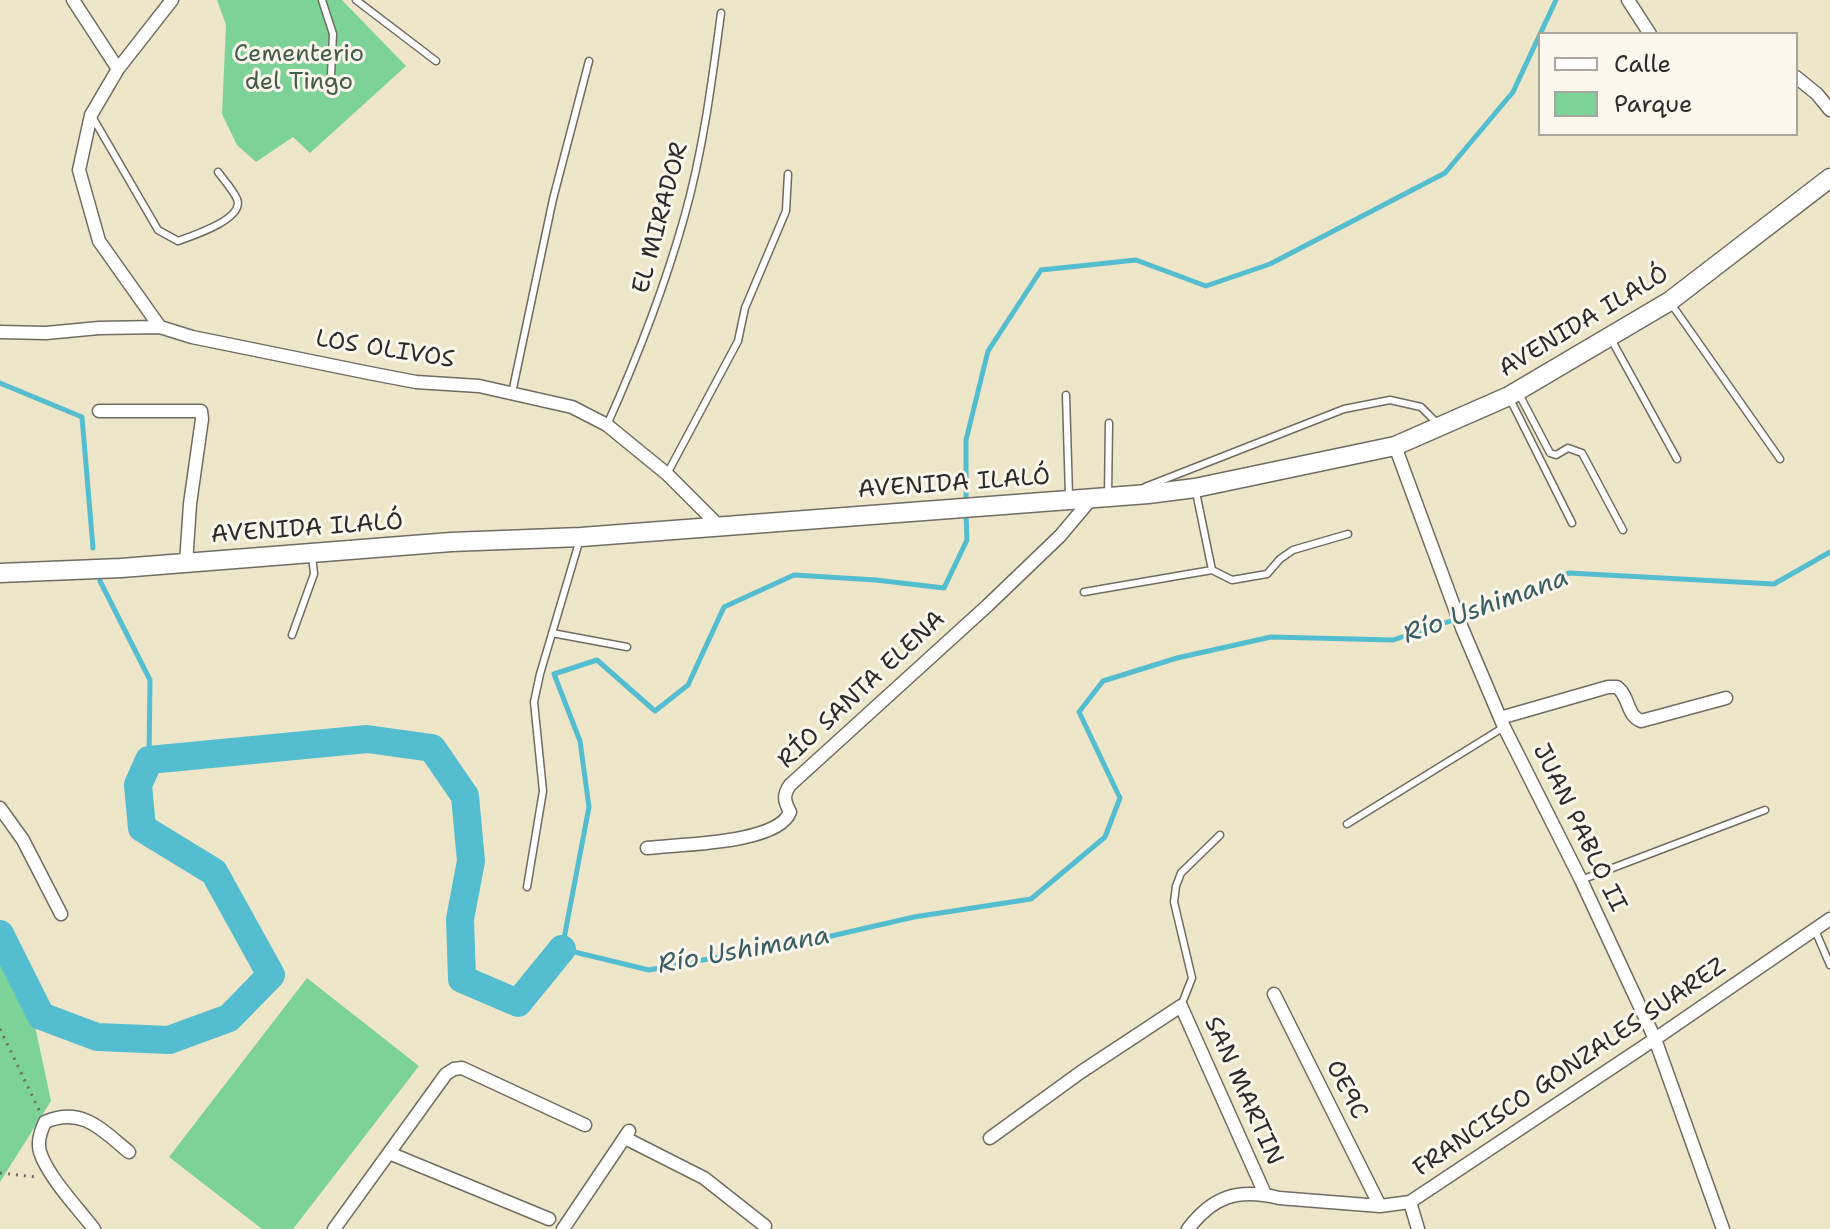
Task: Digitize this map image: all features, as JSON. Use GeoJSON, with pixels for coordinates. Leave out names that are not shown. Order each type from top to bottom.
{"type":"FeatureCollection","features":[{"type":"Feature","properties":{"kind":"main road","name":"AVENIDA ILALÓ"},"geometry":{"type":"LineString","coordinates":[[0,573],[186,563],[451,542],[581,537],[1108,497],[1195,488],[1395,446],[1513,394],[1670,301],[1830,178]]}},
{"type":"Feature","properties":{"kind":"street"},"geometry":{"type":"LineString","coordinates":[[73,0],[118,69]]}},
{"type":"Feature","properties":{"kind":"street"},"geometry":{"type":"LineString","coordinates":[[160,327],[99,241],[79,170],[91,115],[118,69],[172,0]]}},
{"type":"Feature","properties":{"kind":"street"},"geometry":{"type":"LineString","coordinates":[[1628,0],[1649,32]]}},
{"type":"Feature","properties":{"kind":"street"},"geometry":{"type":"LineString","coordinates":[[1798,79],[1830,110]]}},
{"type":"Feature","properties":{"kind":"street","name":"LOS OLIVOS"},"geometry":{"type":"LineString","coordinates":[[0,332],[46,333],[160,327],[192,337],[369,373],[416,382],[479,386],[572,407],[607,425],[667,474],[721,527]]}},
{"type":"Feature","properties":{"kind":"street"},"geometry":{"type":"LineString","coordinates":[[99,411],[201,411],[186,563]]}},
{"type":"Feature","properties":{"kind":"street","name":"JUAN PABLO II"},"geometry":{"type":"LineString","coordinates":[[1395,446],[1462,628],[1502,722],[1581,880],[1655,1039],[1723,1229]]}},
{"type":"Feature","properties":{"kind":"street","name":"RÍO SANTA ELENA"},"geometry":{"type":"LineString","coordinates":[[647,848],[760,835],[782,825],[790,812],[785,803],[785,793],[790,785],[1060,536],[1108,497]]}},
{"type":"Feature","properties":{"kind":"street"},"geometry":{"type":"LineString","coordinates":[[1502,722],[1608,687],[1623,691],[1632,716],[1641,721],[1726,698]]}},
{"type":"Feature","properties":{"kind":"street"},"geometry":{"type":"LineString","coordinates":[[0,808],[23,840],[61,914]]}},
{"type":"Feature","properties":{"kind":"street","name":"FRANCISCO GONZALES SUAREZ"},"geometry":{"type":"LineString","coordinates":[[1188,1229],[1203,1210],[1223,1197],[1265,1194],[1279,1198],[1380,1206],[1410,1202],[1830,919]]}},
{"type":"Feature","properties":{"kind":"street","name":"OE9C"},"geometry":{"type":"LineString","coordinates":[[1274,994],[1380,1206]]}},
{"type":"Feature","properties":{"kind":"street"},"geometry":{"type":"LineString","coordinates":[[990,1138],[1081,1072],[1181,1006]]}},
{"type":"Feature","properties":{"kind":"street","name":"SAN MARTIN"},"geometry":{"type":"LineString","coordinates":[[1181,1006],[1265,1194]]}},
{"type":"Feature","properties":{"kind":"street"},"geometry":{"type":"LineString","coordinates":[[334,1229],[446,1074],[454,1069],[462,1068],[585,1125]]}},
{"type":"Feature","properties":{"kind":"street"},"geometry":{"type":"LineString","coordinates":[[94,1229],[56,1179],[39,1150],[39,1138],[45,1122],[68,1114],[77,1117],[96,1126],[129,1152]]}},
{"type":"Feature","properties":{"kind":"street"},"geometry":{"type":"LineString","coordinates":[[568,1227],[627,1134],[704,1178],[765,1226]]}},
{"type":"Feature","properties":{"kind":"street"},"geometry":{"type":"LineString","coordinates":[[389,1153],[549,1219]]}},
{"type":"Feature","properties":{"kind":"street"},"geometry":{"type":"LineString","coordinates":[[1410,1202],[1418,1229]]}},
{"type":"Feature","properties":{"kind":"lane"},"geometry":{"type":"LineString","coordinates":[[322,0],[333,34],[331,75]]}},
{"type":"Feature","properties":{"kind":"lane"},"geometry":{"type":"LineString","coordinates":[[356,0],[436,61]]}},
{"type":"Feature","properties":{"kind":"lane","name":"EL MIRADOR"},"geometry":{"type":"LineString","coordinates":[[607,425],[642,347],[684,217],[709,104],[721,13]]}},
{"type":"Feature","properties":{"kind":"lane"},"geometry":{"type":"LineString","coordinates":[[512,393],[553,199],[589,61]]}},
{"type":"Feature","properties":{"kind":"lane"},"geometry":{"type":"LineString","coordinates":[[91,115],[158,230],[178,241],[234,214],[238,207],[237,199],[218,172]]}},
{"type":"Feature","properties":{"kind":"lane"},"geometry":{"type":"LineString","coordinates":[[667,474],[738,341],[745,308],[786,211],[788,174]]}},
{"type":"Feature","properties":{"kind":"lane"},"geometry":{"type":"LineString","coordinates":[[1670,301],[1780,459]]}},
{"type":"Feature","properties":{"kind":"lane"},"geometry":{"type":"LineString","coordinates":[[1610,337],[1677,459]]}},
{"type":"Feature","properties":{"kind":"lane"},"geometry":{"type":"LineString","coordinates":[[1513,394],[1572,523]]}},
{"type":"Feature","properties":{"kind":"lane"},"geometry":{"type":"LineString","coordinates":[[1513,394],[1550,453],[1556,455],[1568,448],[1582,453],[1623,530]]}},
{"type":"Feature","properties":{"kind":"lane"},"geometry":{"type":"LineString","coordinates":[[1066,395],[1069,499]]}},
{"type":"Feature","properties":{"kind":"lane"},"geometry":{"type":"LineString","coordinates":[[1109,423],[1108,497],[1344,409],[1398,401],[1421,407],[1438,425]]}},
{"type":"Feature","properties":{"kind":"lane"},"geometry":{"type":"LineString","coordinates":[[1195,488],[1212,570]]}},
{"type":"Feature","properties":{"kind":"lane"},"geometry":{"type":"LineString","coordinates":[[1084,592],[1212,570],[1232,580],[1267,574],[1293,550],[1348,534]]}},
{"type":"Feature","properties":{"kind":"lane"},"geometry":{"type":"LineString","coordinates":[[527,887],[543,791],[534,702],[581,537]]}},
{"type":"Feature","properties":{"kind":"lane"},"geometry":{"type":"LineString","coordinates":[[292,635],[314,574],[311,552]]}},
{"type":"Feature","properties":{"kind":"lane"},"geometry":{"type":"LineString","coordinates":[[552,633],[627,647]]}},
{"type":"Feature","properties":{"kind":"lane"},"geometry":{"type":"LineString","coordinates":[[1347,824],[1502,722]]}},
{"type":"Feature","properties":{"kind":"lane"},"geometry":{"type":"LineString","coordinates":[[1581,880],[1765,810]]}},
{"type":"Feature","properties":{"kind":"lane"},"geometry":{"type":"LineString","coordinates":[[1181,1006],[1192,978],[1174,902],[1176,886],[1181,873],[1220,835]]}},
{"type":"Feature","properties":{"kind":"lane"},"geometry":{"type":"LineString","coordinates":[[1815,930],[1830,965]]}},
{"type":"Feature","properties":{"kind":"path"},"geometry":{"type":"LineString","coordinates":[[0,1029],[45,1122]]}},
{"type":"Feature","properties":{"kind":"path"},"geometry":{"type":"LineString","coordinates":[[0,1173],[56,1179]]}},
{"type":"Feature","properties":{"kind":"green space","name":"Cementerio del Tingo"},"geometry":{"type":"Polygon","coordinates":[[[217,0],[342,0],[406,66],[310,153],[293,137],[256,162],[237,145],[222,114],[226,25],[217,0]]]}},
{"type":"Feature","properties":{"kind":"green space"},"geometry":{"type":"Polygon","coordinates":[[[0,954],[32,1012],[51,1101],[0,1182],[0,954]]]}},
{"type":"Feature","properties":{"kind":"green space"},"geometry":{"type":"Polygon","coordinates":[[[307,978],[419,1066],[293,1229],[262,1229],[169,1157],[307,978]]]}},
{"type":"Feature","properties":{"kind":"waterway"},"geometry":{"type":"LineString","coordinates":[[1541,32],[1556,0]]}},
{"type":"Feature","properties":{"kind":"waterway"},"geometry":{"type":"LineString","coordinates":[[966,503],[966,440],[988,351],[1041,270],[1136,260],[1206,286],[1270,264],[1445,173],[1513,92],[1538,39]]}},
{"type":"Feature","properties":{"kind":"waterway"},"geometry":{"type":"LineString","coordinates":[[0,383],[82,417],[93,548]]}},
{"type":"Feature","properties":{"kind":"waterway","name":"Río Ushimana"},"geometry":{"type":"LineString","coordinates":[[966,513],[967,540],[944,588],[794,575],[724,607],[688,685],[655,711],[597,660],[554,674],[580,741],[589,807],[562,949],[649,970],[827,937],[914,917],[1031,899],[1105,837],[1120,798],[1079,712],[1103,681],[1177,658],[1271,637],[1393,640],[1496,606],[1569,573],[1774,584],[1830,552]]}},
{"type":"Feature","properties":{"kind":"waterway"},"geometry":{"type":"LineString","coordinates":[[100,581],[150,680],[149,760]]}},
{"type":"Feature","properties":{"kind":"waterway","name":"Río Ushimana"},"geometry":{"type":"LineString","coordinates":[[0,934],[41,1016],[97,1037],[169,1040],[229,1018],[271,975],[214,872],[142,828],[138,785],[149,760],[367,739],[432,748],[465,796],[471,861],[460,919],[462,979],[518,1003],[562,949]]}}]}
